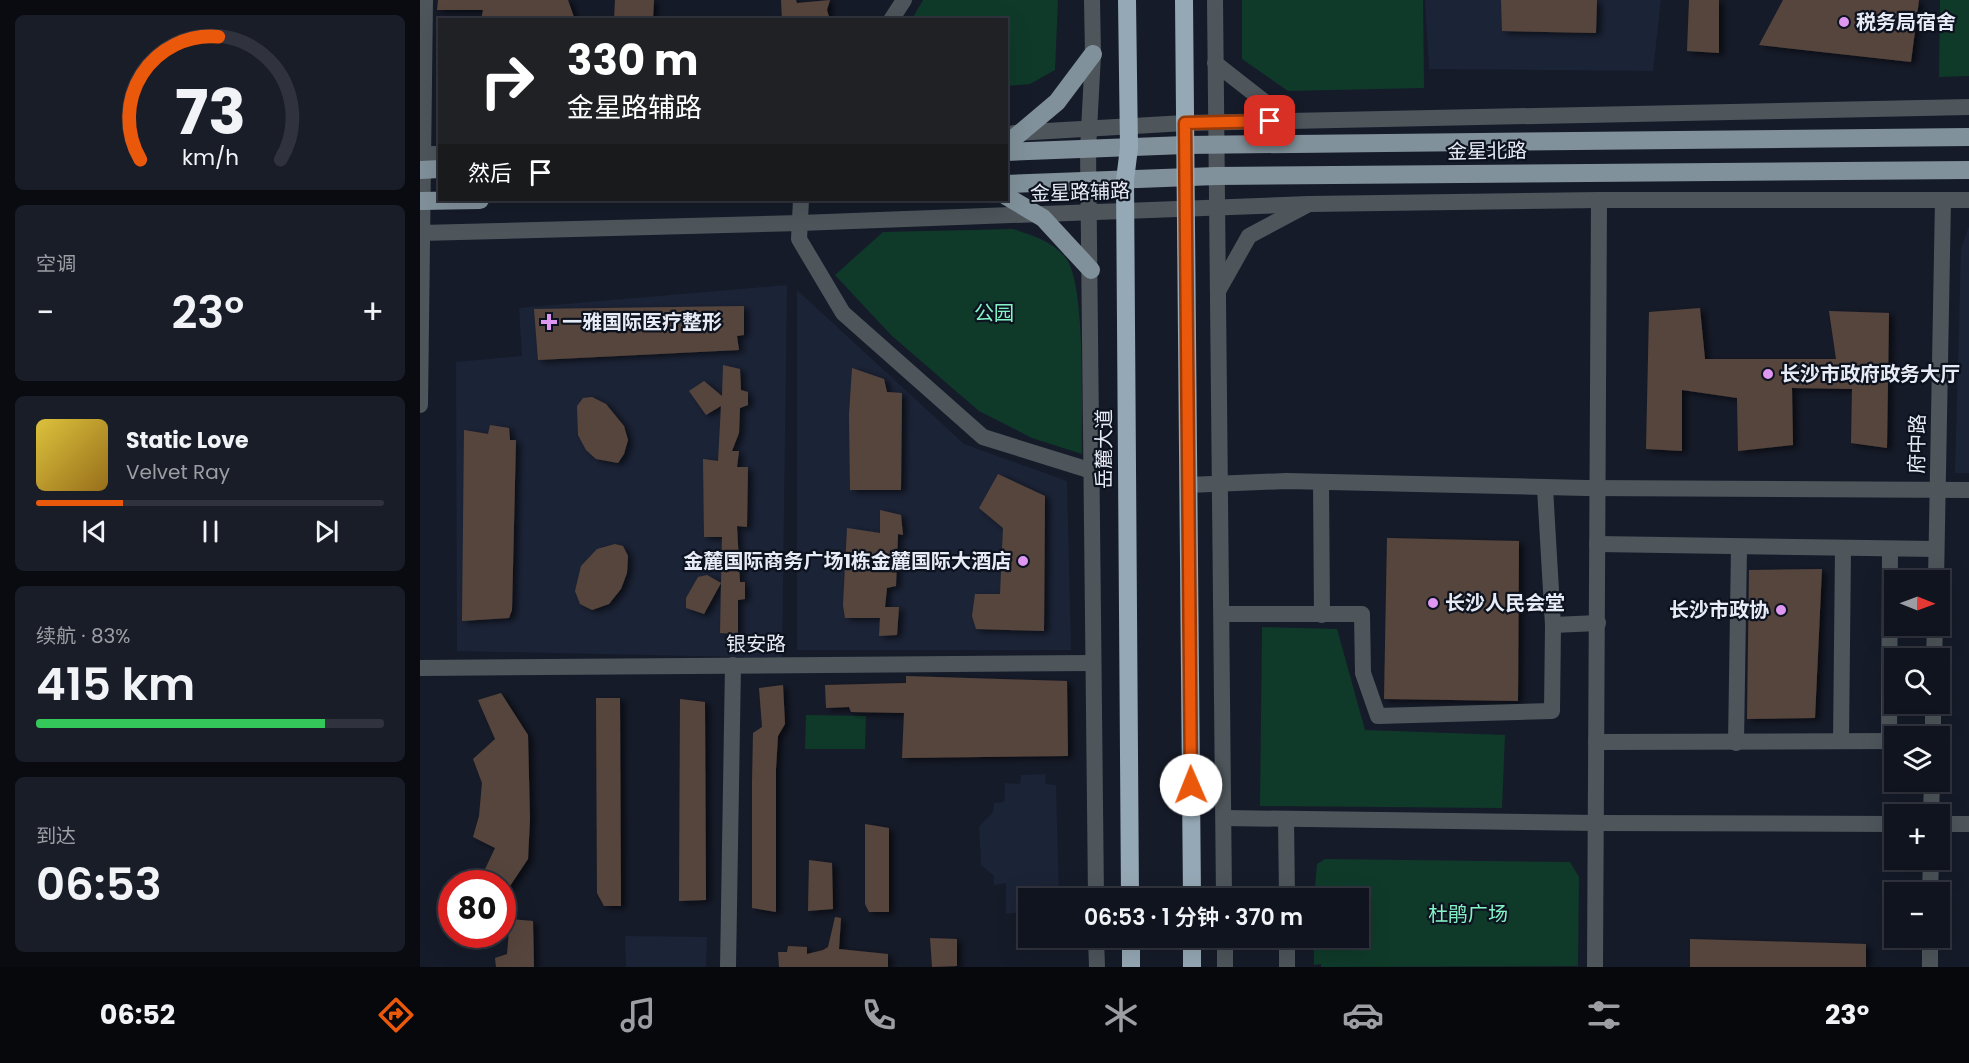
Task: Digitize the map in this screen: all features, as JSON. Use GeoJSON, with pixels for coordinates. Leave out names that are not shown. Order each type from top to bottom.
{"type":"FeatureCollection","features":[{"type":"Feature","properties":{"kind":"highway","name":"岳麓大道"},"geometry":{"type":"LineString","coordinates":[[1127,0],[1129,148],[1125,180],[1125,211],[1130,888]]}},
{"type":"Feature","properties":{"kind":"highway"},"geometry":{"type":"LineString","coordinates":[[1184,0],[1184,209],[1192,888]]}},
{"type":"Feature","properties":{"kind":"highway"},"geometry":{"type":"LineString","coordinates":[[1131,948],[1131,967]]}},
{"type":"Feature","properties":{"kind":"highway"},"geometry":{"type":"LineString","coordinates":[[1192,948],[1192,967]]}},
{"type":"Feature","properties":{"kind":"main road"},"geometry":{"type":"LineString","coordinates":[[1014,133],[1057,102],[1093,54]]}},
{"type":"Feature","properties":{"kind":"main road","name":"金星北路"},"geometry":{"type":"LineString","coordinates":[[1008,152],[1215,144],[1969,137]]}},
{"type":"Feature","properties":{"kind":"main road","name":"金星北路"},"geometry":{"type":"LineString","coordinates":[[1008,184],[1216,176],[1969,170]]}},
{"type":"Feature","properties":{"kind":"main road"},"geometry":{"type":"LineString","coordinates":[[1008,197],[1036,214],[1091,270]]}},
{"type":"Feature","properties":{"kind":"main road"},"geometry":{"type":"LineString","coordinates":[[421,201],[438,201]]}},
{"type":"Feature","properties":{"kind":"street"},"geometry":{"type":"LineString","coordinates":[[420,405],[425,0]]}},
{"type":"Feature","properties":{"kind":"street"},"geometry":{"type":"LineString","coordinates":[[892,18],[904,0]]}},
{"type":"Feature","properties":{"kind":"street"},"geometry":{"type":"LineString","coordinates":[[1092,0],[1093,54],[1088,149],[1096,888]]}},
{"type":"Feature","properties":{"kind":"street"},"geometry":{"type":"LineString","coordinates":[[1215,0],[1224,888]]}},
{"type":"Feature","properties":{"kind":"street"},"geometry":{"type":"LineString","coordinates":[[1215,63],[1289,121]]}},
{"type":"Feature","properties":{"kind":"street"},"geometry":{"type":"LineString","coordinates":[[1014,133],[1215,122],[1969,107]]}},
{"type":"Feature","properties":{"kind":"street"},"geometry":{"type":"LineString","coordinates":[[424,163],[438,154]]}},
{"type":"Feature","properties":{"kind":"street"},"geometry":{"type":"LineString","coordinates":[[1595,967],[1599,200]]}},
{"type":"Feature","properties":{"kind":"street","name":"金星路辅路"},"geometry":{"type":"LineString","coordinates":[[421,233],[800,223],[1309,204],[1599,200],[1969,200]]}},
{"type":"Feature","properties":{"kind":"street","name":"府中路"},"geometry":{"type":"LineString","coordinates":[[1936,570],[1943,200]]}},
{"type":"Feature","properties":{"kind":"street"},"geometry":{"type":"LineString","coordinates":[[801,201],[799,239],[843,313],[983,438],[1092,471]]}},
{"type":"Feature","properties":{"kind":"street"},"geometry":{"type":"LineString","coordinates":[[1217,292],[1249,236],[1309,204]]}},
{"type":"Feature","properties":{"kind":"street"},"geometry":{"type":"LineString","coordinates":[[1188,485],[1321,482],[1545,488],[1969,490]]}},
{"type":"Feature","properties":{"kind":"street"},"geometry":{"type":"LineString","coordinates":[[1321,482],[1322,615]]}},
{"type":"Feature","properties":{"kind":"street"},"geometry":{"type":"LineString","coordinates":[[1222,614],[1362,614],[1363,673],[1378,716],[1552,711],[1553,625],[1545,488]]}},
{"type":"Feature","properties":{"kind":"street"},"geometry":{"type":"LineString","coordinates":[[1597,544],[1739,548],[1936,549]]}},
{"type":"Feature","properties":{"kind":"street"},"geometry":{"type":"LineString","coordinates":[[1736,743],[1739,548]]}},
{"type":"Feature","properties":{"kind":"street"},"geometry":{"type":"LineString","coordinates":[[1841,741],[1843,548]]}},
{"type":"Feature","properties":{"kind":"street"},"geometry":{"type":"LineString","coordinates":[[1890,549],[1892,726]]}},
{"type":"Feature","properties":{"kind":"street"},"geometry":{"type":"LineString","coordinates":[[1553,625],[1598,623]]}},
{"type":"Feature","properties":{"kind":"street","name":"银安路"},"geometry":{"type":"LineString","coordinates":[[420,668],[1093,663]]}},
{"type":"Feature","properties":{"kind":"street"},"geometry":{"type":"LineString","coordinates":[[728,967],[733,665]]}},
{"type":"Feature","properties":{"kind":"street"},"geometry":{"type":"LineString","coordinates":[[1596,742],[1884,741]]}},
{"type":"Feature","properties":{"kind":"street"},"geometry":{"type":"LineString","coordinates":[[1224,818],[1884,824]]}},
{"type":"Feature","properties":{"kind":"street"},"geometry":{"type":"LineString","coordinates":[[1286,819],[1287,888]]}},
{"type":"Feature","properties":{"kind":"street"},"geometry":{"type":"LineString","coordinates":[[1950,824],[1969,824]]}},
{"type":"Feature","properties":{"kind":"street"},"geometry":{"type":"LineString","coordinates":[[1096,948],[1097,967]]}},
{"type":"Feature","properties":{"kind":"street"},"geometry":{"type":"LineString","coordinates":[[1225,948],[1225,967]]}},
{"type":"Feature","properties":{"kind":"street"},"geometry":{"type":"LineString","coordinates":[[1287,948],[1287,967]]}},
{"type":"Feature","properties":{"kind":"street"},"geometry":{"type":"LineString","coordinates":[[1930,948],[1930,967]]}},
{"type":"Feature","properties":{"kind":"shaded area"},"geometry":{"type":"Polygon","coordinates":[[[1425,0],[1661,0],[1653,71],[1429,69],[1425,0]]]}},
{"type":"Feature","properties":{"kind":"shaded area"},"geometry":{"type":"Polygon","coordinates":[[[1969,226],[1969,473],[1955,473],[1961,249],[1969,226]]]}},
{"type":"Feature","properties":{"kind":"shaded area"},"geometry":{"type":"Polygon","coordinates":[[[787,285],[782,658],[457,651],[456,362],[522,356],[519,308],[787,285]]]}},
{"type":"Feature","properties":{"kind":"shaded area"},"geometry":{"type":"Polygon","coordinates":[[[797,290],[964,444],[1067,481],[1071,650],[797,650],[797,290]]]}},
{"type":"Feature","properties":{"kind":"shaded area"},"geometry":{"type":"Polygon","coordinates":[[[1046,774],[1045,784],[1056,785],[1059,888],[1018,888],[1018,912],[1006,914],[1006,883],[994,885],[994,876],[981,865],[979,827],[993,812],[994,803],[1004,802],[1005,783],[1020,784],[1021,775],[1046,774]]]}},
{"type":"Feature","properties":{"kind":"shaded area"},"geometry":{"type":"Polygon","coordinates":[[[625,936],[707,937],[706,967],[626,967],[625,936]]]}},
{"type":"Feature","properties":{"kind":"green space"},"geometry":{"type":"Polygon","coordinates":[[[923,0],[1058,0],[1055,70],[1030,84],[1008,86],[1008,18],[913,18],[923,0]]]}},
{"type":"Feature","properties":{"kind":"green space"},"geometry":{"type":"Polygon","coordinates":[[[1242,0],[1423,0],[1424,88],[1288,91],[1242,59],[1242,0]]]}},
{"type":"Feature","properties":{"kind":"green space"},"geometry":{"type":"Polygon","coordinates":[[[1940,0],[1969,0],[1969,76],[1939,77],[1940,0]]]}},
{"type":"Feature","properties":{"kind":"green space","name":"公园"},"geometry":{"type":"Polygon","coordinates":[[[1013,229],[1034,236],[1060,251],[1072,271],[1080,320],[1082,454],[1032,438],[979,411],[892,336],[835,275],[883,232],[1013,229]]]}},
{"type":"Feature","properties":{"kind":"green space"},"geometry":{"type":"Polygon","coordinates":[[[1262,627],[1337,629],[1365,730],[1505,735],[1502,808],[1260,806],[1262,627]]]}},
{"type":"Feature","properties":{"kind":"green space"},"geometry":{"type":"Polygon","coordinates":[[[806,715],[866,716],[865,749],[805,749],[806,715]]]}},
{"type":"Feature","properties":{"kind":"green space","name":"杜鹃广场"},"geometry":{"type":"Polygon","coordinates":[[[1325,859],[1570,862],[1579,877],[1578,966],[1321,967],[1321,964],[1314,965],[1314,948],[1369,948],[1369,888],[1315,888],[1317,864],[1325,859]]]}},
{"type":"Feature","properties":{"kind":"building"},"geometry":{"type":"Polygon","coordinates":[[[438,0],[568,0],[574,18],[481,18],[483,10],[437,10],[438,0]]]}},
{"type":"Feature","properties":{"kind":"building"},"geometry":{"type":"Polygon","coordinates":[[[615,0],[654,0],[653,18],[614,18],[615,0]]]}},
{"type":"Feature","properties":{"kind":"building"},"geometry":{"type":"Polygon","coordinates":[[[781,0],[796,0],[797,3],[830,0],[827,10],[829,18],[782,18],[781,0]]]}},
{"type":"Feature","properties":{"kind":"building"},"geometry":{"type":"Polygon","coordinates":[[[1501,0],[1597,0],[1596,33],[1502,31],[1501,0]]]}},
{"type":"Feature","properties":{"kind":"building"},"geometry":{"type":"Polygon","coordinates":[[[1689,0],[1719,0],[1719,53],[1687,51],[1689,0]]]}},
{"type":"Feature","properties":{"kind":"building","name":"税务局宿舍"},"geometry":{"type":"Polygon","coordinates":[[[1783,0],[1919,0],[1911,62],[1759,45],[1783,0]]]}},
{"type":"Feature","properties":{"kind":"building"},"geometry":{"type":"Polygon","coordinates":[[[744,306],[744,335],[737,336],[739,350],[538,360],[534,309],[744,306]]]}},
{"type":"Feature","properties":{"kind":"building","name":"长沙市政府政务大厅"},"geometry":{"type":"Polygon","coordinates":[[[1700,308],[1705,359],[1836,359],[1829,311],[1889,313],[1887,448],[1851,443],[1852,389],[1792,388],[1793,445],[1738,451],[1737,398],[1682,390],[1682,451],[1646,449],[1649,312],[1700,308]]]}},
{"type":"Feature","properties":{"kind":"building"},"geometry":{"type":"Polygon","coordinates":[[[723,365],[740,369],[741,390],[748,392],[748,405],[740,408],[739,433],[732,451],[739,451],[737,467],[748,467],[747,527],[737,526],[740,582],[745,582],[745,599],[738,600],[738,634],[720,633],[722,537],[704,537],[703,459],[718,461],[721,406],[706,415],[689,391],[704,381],[722,396],[723,365]]]}},
{"type":"Feature","properties":{"kind":"building"},"geometry":{"type":"Polygon","coordinates":[[[852,368],[884,379],[887,392],[902,393],[901,490],[850,490],[849,415],[852,368]]]}},
{"type":"Feature","properties":{"kind":"building"},"geometry":{"type":"Polygon","coordinates":[[[592,397],[606,404],[624,426],[628,440],[624,454],[618,463],[596,459],[586,450],[578,435],[577,406],[583,398],[592,397]]]}},
{"type":"Feature","properties":{"kind":"building"},"geometry":{"type":"Polygon","coordinates":[[[490,425],[509,428],[510,440],[516,440],[512,610],[509,618],[462,621],[464,430],[488,434],[490,425]]]}},
{"type":"Feature","properties":{"kind":"building","name":"金麓国际商务广场1栋金麓国际大酒店"},"geometry":{"type":"Polygon","coordinates":[[[998,474],[1045,496],[1044,631],[976,629],[972,616],[975,594],[1000,594],[1003,528],[979,508],[998,474]]]}},
{"type":"Feature","properties":{"kind":"building"},"geometry":{"type":"Polygon","coordinates":[[[880,510],[901,515],[903,535],[898,534],[896,586],[887,588],[885,607],[899,607],[897,635],[879,636],[880,618],[845,618],[843,605],[847,528],[880,533],[880,510]]]}},
{"type":"Feature","properties":{"kind":"building"},"geometry":{"type":"Polygon","coordinates":[[[1387,538],[1519,541],[1518,701],[1384,699],[1387,538]]]}},
{"type":"Feature","properties":{"kind":"building"},"geometry":{"type":"Polygon","coordinates":[[[615,544],[623,546],[628,556],[627,573],[621,589],[609,604],[592,610],[580,604],[575,591],[581,566],[597,549],[615,544]]]}},
{"type":"Feature","properties":{"kind":"building","name":"长沙市政协"},"geometry":{"type":"Polygon","coordinates":[[[1822,569],[1815,718],[1747,719],[1749,570],[1822,569]]]}},
{"type":"Feature","properties":{"kind":"building"},"geometry":{"type":"Polygon","coordinates":[[[707,575],[721,583],[704,614],[686,608],[686,598],[698,577],[707,575]]]}},
{"type":"Feature","properties":{"kind":"building"},"geometry":{"type":"Polygon","coordinates":[[[906,676],[1067,681],[1068,756],[902,758],[904,713],[851,712],[849,707],[826,708],[825,685],[906,683],[906,676]]]}},
{"type":"Feature","properties":{"kind":"building"},"geometry":{"type":"Polygon","coordinates":[[[783,685],[785,724],[778,736],[776,769],[776,912],[752,908],[753,733],[762,727],[759,688],[783,685]]]}},
{"type":"Feature","properties":{"kind":"building"},"geometry":{"type":"Polygon","coordinates":[[[501,693],[528,735],[530,819],[528,859],[516,877],[516,870],[485,870],[495,848],[473,837],[479,816],[482,783],[473,759],[495,739],[478,700],[501,693]]]}},
{"type":"Feature","properties":{"kind":"building"},"geometry":{"type":"Polygon","coordinates":[[[596,698],[620,698],[621,906],[604,906],[597,893],[596,698]]]}},
{"type":"Feature","properties":{"kind":"building"},"geometry":{"type":"Polygon","coordinates":[[[680,699],[705,702],[706,900],[679,901],[680,699]]]}},
{"type":"Feature","properties":{"kind":"building"},"geometry":{"type":"Polygon","coordinates":[[[865,824],[889,828],[889,912],[869,912],[865,904],[865,824]]]}},
{"type":"Feature","properties":{"kind":"building"},"geometry":{"type":"Polygon","coordinates":[[[809,860],[832,863],[833,909],[808,911],[809,860]]]}},
{"type":"Feature","properties":{"kind":"building"},"geometry":{"type":"Polygon","coordinates":[[[835,917],[841,918],[839,949],[888,954],[888,967],[779,967],[778,952],[787,952],[788,946],[807,947],[807,954],[828,947],[835,917]]]}},
{"type":"Feature","properties":{"kind":"building"},"geometry":{"type":"Polygon","coordinates":[[[516,920],[533,921],[534,967],[496,967],[495,958],[507,954],[508,948],[516,948],[516,920]]]}},
{"type":"Feature","properties":{"kind":"building"},"geometry":{"type":"Polygon","coordinates":[[[930,938],[957,939],[957,966],[932,967],[930,938]]]}},
{"type":"Feature","properties":{"kind":"building"},"geometry":{"type":"Polygon","coordinates":[[[1690,939],[1866,944],[1866,967],[1690,967],[1690,939]]]}},
{"type":"Feature","properties":{"kind":"place","name":"税务局宿舍"},"geometry":{"type":"Point","coordinates":[1844,22]}},
{"type":"Feature","properties":{"kind":"place","name":"一雅国际医疗整形"},"geometry":{"type":"Point","coordinates":[549,322]}},
{"type":"Feature","properties":{"kind":"place","name":"长沙市政府政务大厅"},"geometry":{"type":"Point","coordinates":[1768,374]}},
{"type":"Feature","properties":{"kind":"place","name":"金麓国际商务广场1栋金麓国际大酒店"},"geometry":{"type":"Point","coordinates":[1023,561]}},
{"type":"Feature","properties":{"kind":"place","name":"长沙人民会堂"},"geometry":{"type":"Point","coordinates":[1433,603]}},
{"type":"Feature","properties":{"kind":"place","name":"长沙市政协"},"geometry":{"type":"Point","coordinates":[1781,610]}},
{"type":"Feature","properties":{"kind":"route"},"geometry":{"type":"LineString","coordinates":[[1191,785],[1185,123],[1270,121]]}}]}
